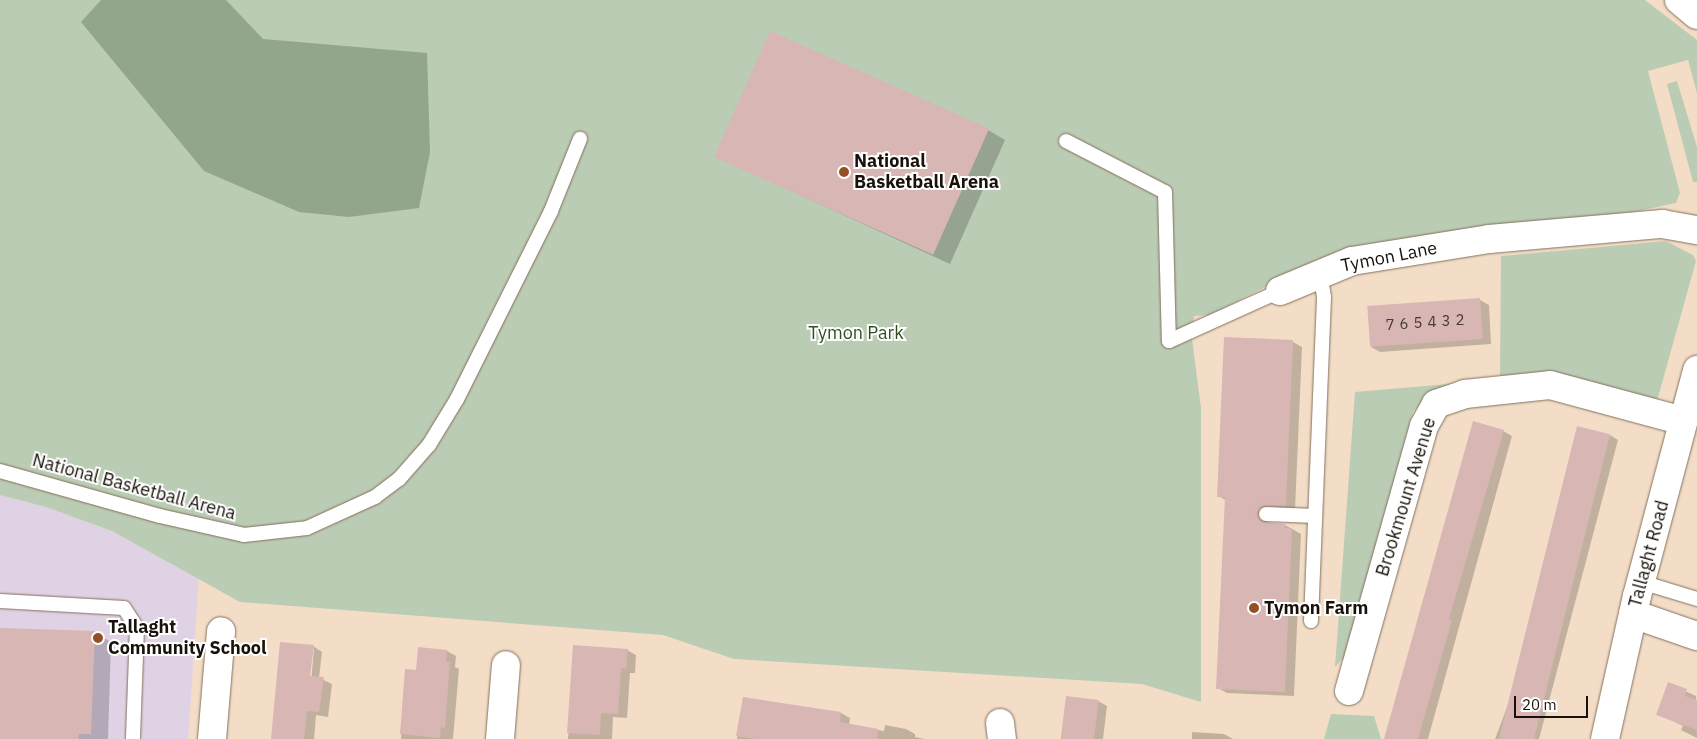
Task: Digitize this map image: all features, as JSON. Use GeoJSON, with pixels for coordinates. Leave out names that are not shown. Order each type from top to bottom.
{"type":"FeatureCollection","features":[{"type":"Feature","properties":{"kind":"main road"},"geometry":{"type":"LineString","coordinates":[[1679,0],[1697,15]]}},
{"type":"Feature","properties":{"kind":"main road","name":"Tymon Lane"},"geometry":{"type":"LineString","coordinates":[[1280,291],[1352,261],[1502,238],[1662,224],[1697,230]]}},
{"type":"Feature","properties":{"kind":"main road","name":"Tallaght Road"},"geometry":{"type":"LineString","coordinates":[[1604,739],[1641,582],[1697,370]]}},
{"type":"Feature","properties":{"kind":"main road","name":"Brookmount Avenue"},"geometry":{"type":"LineString","coordinates":[[1349,691],[1424,426],[1436,404],[1465,394],[1550,385],[1683,421]]}},
{"type":"Feature","properties":{"kind":"main road"},"geometry":{"type":"LineString","coordinates":[[1633,614],[1697,636]]}},
{"type":"Feature","properties":{"kind":"main road"},"geometry":{"type":"LineString","coordinates":[[212,739],[221,631]]}},
{"type":"Feature","properties":{"kind":"main road"},"geometry":{"type":"LineString","coordinates":[[500,739],[506,665]]}},
{"type":"Feature","properties":{"kind":"lane","name":"National Basketball Arena"},"geometry":{"type":"LineString","coordinates":[[0,471],[160,516],[244,535],[307,528],[375,497],[399,479],[429,445],[457,399],[551,210],[580,139]]}},
{"type":"Feature","properties":{"kind":"lane"},"geometry":{"type":"LineString","coordinates":[[1066,142],[1165,192],[1168,341],[1280,291]]}},
{"type":"Feature","properties":{"kind":"lane"},"geometry":{"type":"LineString","coordinates":[[1310,621],[1324,296],[1320,273]]}},
{"type":"Feature","properties":{"kind":"lane"},"geometry":{"type":"LineString","coordinates":[[1266,514],[1315,516]]}},
{"type":"Feature","properties":{"kind":"lane"},"geometry":{"type":"LineString","coordinates":[[1641,582],[1697,599]]}},
{"type":"Feature","properties":{"kind":"lane"},"geometry":{"type":"LineString","coordinates":[[0,601],[124,608],[137,628],[133,739]]}},
{"type":"Feature","properties":{"kind":"shaded area","name":"Tallaght Community School"},"geometry":{"type":"Polygon","coordinates":[[[0,495],[46,507],[112,531],[199,577],[188,739],[0,739],[0,495]]]}},
{"type":"Feature","properties":{"kind":"green space","name":"Tymon Park"},"geometry":{"type":"Polygon","coordinates":[[[0,0],[1645,0],[1697,40],[1697,93],[1688,60],[1648,71],[1680,193],[1676,203],[1620,215],[1409,239],[1320,259],[1210,315],[1194,316],[1192,339],[1201,408],[1201,702],[1142,684],[734,659],[663,635],[240,602],[112,531],[46,507],[0,495],[0,0]]]}},
{"type":"Feature","properties":{"kind":"green space"},"geometry":{"type":"Polygon","coordinates":[[[101,0],[226,0],[263,39],[427,53],[430,152],[419,208],[349,217],[299,212],[204,171],[81,22],[101,0]]]}},
{"type":"Feature","properties":{"kind":"green space"},"geometry":{"type":"Polygon","coordinates":[[[1677,81],[1697,147],[1697,182],[1693,182],[1667,84],[1677,81]]]}},
{"type":"Feature","properties":{"kind":"green space"},"geometry":{"type":"Polygon","coordinates":[[[1666,241],[1693,255],[1696,261],[1657,401],[1500,377],[1501,256],[1666,241]]]}},
{"type":"Feature","properties":{"kind":"green space"},"geometry":{"type":"Polygon","coordinates":[[[1484,381],[1430,393],[1413,412],[1348,653],[1335,667],[1355,392],[1484,381]]]}},
{"type":"Feature","properties":{"kind":"green space"},"geometry":{"type":"Polygon","coordinates":[[[1331,714],[1374,716],[1381,739],[1324,739],[1331,714]]]}},
{"type":"Feature","properties":{"kind":"building","name":"National Basketball Arena"},"geometry":{"type":"Polygon","coordinates":[[[770,31],[989,129],[933,255],[714,157],[770,31]]]}},
{"type":"Feature","properties":{"kind":"building"},"geometry":{"type":"Polygon","coordinates":[[[1480,298],[1483,339],[1370,347],[1367,306],[1480,298]]]}},
{"type":"Feature","properties":{"kind":"building"},"geometry":{"type":"Polygon","coordinates":[[[1224,337],[1293,340],[1286,506],[1262,506],[1257,514],[1262,522],[1285,524],[1285,528],[1292,528],[1285,692],[1216,689],[1225,497],[1217,497],[1224,337]]]}},
{"type":"Feature","properties":{"kind":"building"},"geometry":{"type":"Polygon","coordinates":[[[1473,421],[1504,430],[1449,619],[1452,620],[1418,739],[1384,739],[1473,421]]]}},
{"type":"Feature","properties":{"kind":"building"},"geometry":{"type":"Polygon","coordinates":[[[1577,426],[1610,434],[1534,739],[1499,739],[1577,426]]]}},
{"type":"Feature","properties":{"kind":"building"},"geometry":{"type":"Polygon","coordinates":[[[0,628],[95,631],[91,734],[79,734],[78,739],[0,739],[0,628]]]}},
{"type":"Feature","properties":{"kind":"building"},"geometry":{"type":"Polygon","coordinates":[[[280,642],[314,645],[310,676],[324,677],[319,712],[307,711],[304,739],[271,739],[280,642]]]}},
{"type":"Feature","properties":{"kind":"building"},"geometry":{"type":"Polygon","coordinates":[[[573,645],[628,649],[626,669],[621,668],[618,714],[601,713],[600,735],[567,733],[573,645]]]}},
{"type":"Feature","properties":{"kind":"building"},"geometry":{"type":"Polygon","coordinates":[[[418,647],[447,650],[446,662],[450,662],[445,728],[441,727],[440,738],[400,734],[405,669],[416,670],[418,647]]]}},
{"type":"Feature","properties":{"kind":"building"},"geometry":{"type":"Polygon","coordinates":[[[1668,682],[1687,689],[1685,696],[1697,700],[1697,730],[1656,715],[1668,682]]]}},
{"type":"Feature","properties":{"kind":"building"},"geometry":{"type":"Polygon","coordinates":[[[1066,696],[1099,700],[1094,739],[1061,739],[1066,696]]]}},
{"type":"Feature","properties":{"kind":"building"},"geometry":{"type":"Polygon","coordinates":[[[743,697],[841,712],[840,722],[878,729],[877,739],[755,739],[736,736],[743,697]]]}},
{"type":"Feature","properties":{"kind":"place","name":"National Basketball Arena"},"geometry":{"type":"Point","coordinates":[844,172]}},
{"type":"Feature","properties":{"kind":"place","name":"Tymon Farm"},"geometry":{"type":"Point","coordinates":[1254,608]}},
{"type":"Feature","properties":{"kind":"place","name":"Tallaght Community School"},"geometry":{"type":"Point","coordinates":[98,638]}}]}
